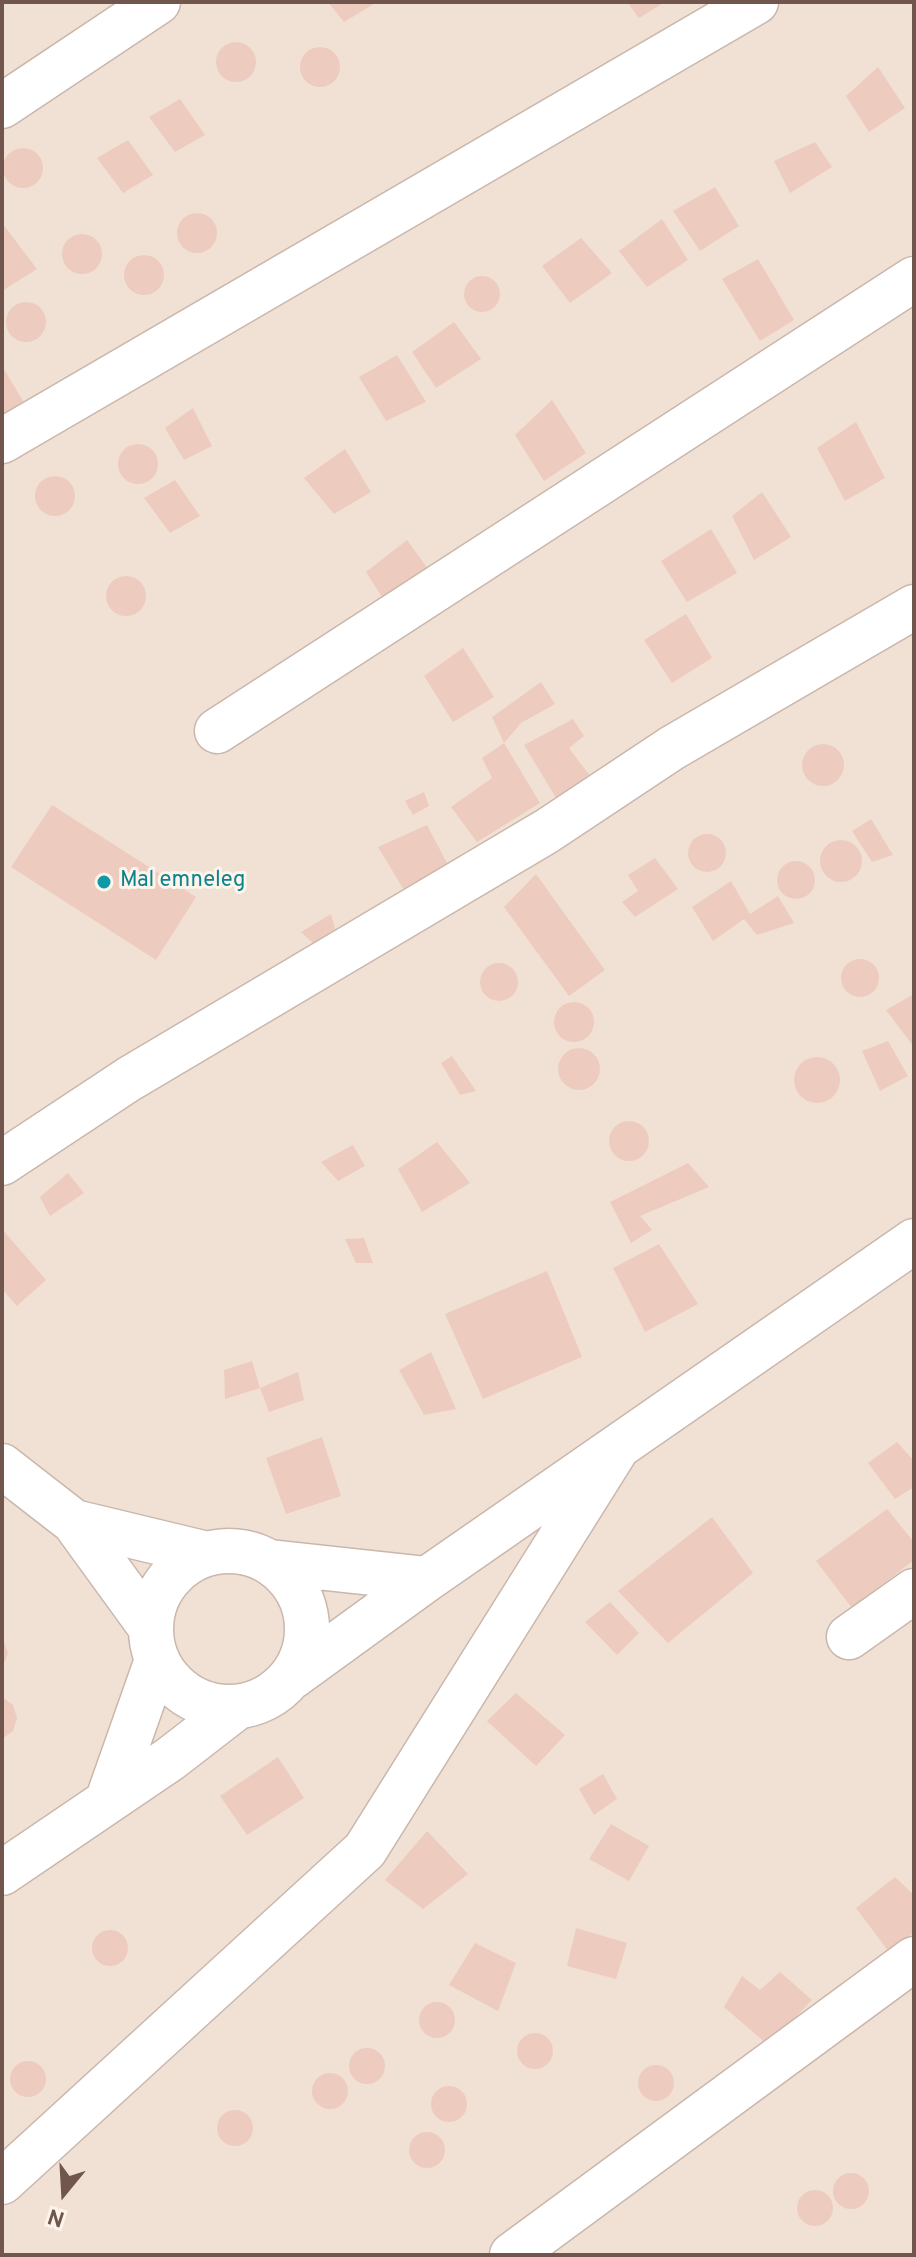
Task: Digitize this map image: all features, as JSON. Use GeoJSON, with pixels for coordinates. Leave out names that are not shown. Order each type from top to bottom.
{"type":"FeatureCollection","features":[{"type":"Feature","properties":{"kind":"street"},"geometry":{"type":"LineString","coordinates":[[2,106],[158,2]]}},
{"type":"Feature","properties":{"kind":"street"},"geometry":{"type":"LineString","coordinates":[[2,441],[756,2]]}},
{"type":"Feature","properties":{"kind":"street"},"geometry":{"type":"LineString","coordinates":[[217,731],[914,279]]}},
{"type":"Feature","properties":{"kind":"street"},"geometry":{"type":"LineString","coordinates":[[2,1163],[129,1079],[547,831],[672,748],[914,607]]}},
{"type":"Feature","properties":{"kind":"street"},"geometry":{"type":"LineString","coordinates":[[2,1873],[170,1759],[236,1708],[267,1698],[427,1579],[914,1241]]}},
{"type":"Feature","properties":{"kind":"street"},"geometry":{"type":"LineString","coordinates":[[2,2182],[365,1850],[617,1448]]}},
{"type":"Feature","properties":{"kind":"street"},"geometry":{"type":"LineString","coordinates":[[2,1466],[74,1522],[154,1644],[175,1687],[203,1704],[236,1708]]}},
{"type":"Feature","properties":{"kind":"street"},"geometry":{"type":"LineString","coordinates":[[74,1522],[207,1554],[239,1551],[270,1562],[427,1579]]}},
{"type":"Feature","properties":{"kind":"street"},"geometry":{"type":"LineString","coordinates":[[108,1799],[154,1644],[158,1596],[178,1570],[207,1554]]}},
{"type":"Feature","properties":{"kind":"street"},"geometry":{"type":"LineString","coordinates":[[270,1562],[294,1584],[307,1615],[306,1647],[292,1677]]}},
{"type":"Feature","properties":{"kind":"street"},"geometry":{"type":"LineString","coordinates":[[849,1637],[914,1591]]}},
{"type":"Feature","properties":{"kind":"street"},"geometry":{"type":"LineString","coordinates":[[512,2255],[914,1959]]}},
{"type":"Feature","properties":{"kind":"shaded area"},"geometry":{"type":"Polygon","coordinates":[[[2,2],[914,2],[914,2255],[2,2255],[2,2]]]}},
{"type":"Feature","properties":{"kind":"building"},"geometry":{"type":"Polygon","coordinates":[[[328,2],[377,2],[344,22],[328,2]]]}},
{"type":"Feature","properties":{"kind":"building"},"geometry":{"type":"Polygon","coordinates":[[[627,2],[665,2],[639,18],[627,2]]]}},
{"type":"Feature","properties":{"kind":"building"},"geometry":{"type":"Polygon","coordinates":[[[236,42],[250,48],[256,62],[250,76],[236,82],[222,76],[216,62],[222,48],[236,42]]]}},
{"type":"Feature","properties":{"kind":"building"},"geometry":{"type":"Polygon","coordinates":[[[320,47],[334,53],[340,67],[334,81],[320,87],[306,81],[300,67],[306,53],[320,47]]]}},
{"type":"Feature","properties":{"kind":"building"},"geometry":{"type":"Polygon","coordinates":[[[878,67],[905,108],[869,132],[846,96],[878,67]]]}},
{"type":"Feature","properties":{"kind":"building"},"geometry":{"type":"Polygon","coordinates":[[[180,99],[205,135],[175,152],[149,117],[180,99]]]}},
{"type":"Feature","properties":{"kind":"building"},"geometry":{"type":"Polygon","coordinates":[[[128,140],[153,175],[123,193],[97,158],[128,140]]]}},
{"type":"Feature","properties":{"kind":"building"},"geometry":{"type":"Polygon","coordinates":[[[815,142],[832,167],[790,193],[774,161],[815,142]]]}},
{"type":"Feature","properties":{"kind":"building"},"geometry":{"type":"Polygon","coordinates":[[[23,148],[37,154],[43,168],[37,182],[23,188],[9,182],[3,168],[9,154],[23,148]]]}},
{"type":"Feature","properties":{"kind":"building"},"geometry":{"type":"Polygon","coordinates":[[[715,187],[739,226],[700,251],[673,211],[715,187]]]}},
{"type":"Feature","properties":{"kind":"building"},"geometry":{"type":"Polygon","coordinates":[[[197,213],[211,219],[217,233],[211,247],[197,253],[183,247],[177,233],[183,219],[197,213]]]}},
{"type":"Feature","properties":{"kind":"building"},"geometry":{"type":"Polygon","coordinates":[[[662,219],[688,260],[647,287],[619,251],[662,219]]]}},
{"type":"Feature","properties":{"kind":"building"},"geometry":{"type":"Polygon","coordinates":[[[2,223],[37,269],[2,291],[2,223]]]}},
{"type":"Feature","properties":{"kind":"building"},"geometry":{"type":"Polygon","coordinates":[[[82,234],[96,240],[102,254],[96,268],[82,274],[68,268],[62,254],[68,240],[82,234]]]}},
{"type":"Feature","properties":{"kind":"building"},"geometry":{"type":"Polygon","coordinates":[[[581,238],[612,273],[570,303],[542,266],[581,238]]]}},
{"type":"Feature","properties":{"kind":"building"},"geometry":{"type":"Polygon","coordinates":[[[144,255],[158,261],[164,275],[158,289],[144,295],[130,289],[124,275],[130,261],[144,255]]]}},
{"type":"Feature","properties":{"kind":"building"},"geometry":{"type":"Polygon","coordinates":[[[758,259],[794,320],[760,341],[722,279],[758,259]]]}},
{"type":"Feature","properties":{"kind":"building"},"geometry":{"type":"Polygon","coordinates":[[[482,276],[495,281],[500,294],[495,307],[482,312],[469,307],[464,294],[469,281],[482,276]]]}},
{"type":"Feature","properties":{"kind":"building"},"geometry":{"type":"Polygon","coordinates":[[[26,302],[40,308],[46,322],[40,336],[26,342],[12,336],[6,322],[12,308],[26,302]]]}},
{"type":"Feature","properties":{"kind":"building"},"geometry":{"type":"Polygon","coordinates":[[[454,322],[481,359],[436,388],[412,352],[454,322]]]}},
{"type":"Feature","properties":{"kind":"building"},"geometry":{"type":"Polygon","coordinates":[[[397,355],[426,402],[386,421],[359,377],[397,355]]]}},
{"type":"Feature","properties":{"kind":"building"},"geometry":{"type":"Polygon","coordinates":[[[2,366],[25,404],[2,415],[2,366]]]}},
{"type":"Feature","properties":{"kind":"building"},"geometry":{"type":"Polygon","coordinates":[[[552,400],[586,453],[544,481],[515,435],[552,400]]]}},
{"type":"Feature","properties":{"kind":"building"},"geometry":{"type":"Polygon","coordinates":[[[193,408],[212,446],[184,460],[165,428],[193,408]]]}},
{"type":"Feature","properties":{"kind":"building"},"geometry":{"type":"Polygon","coordinates":[[[856,422],[885,478],[845,501],[817,448],[856,422]]]}},
{"type":"Feature","properties":{"kind":"building"},"geometry":{"type":"Polygon","coordinates":[[[138,444],[152,450],[158,464],[152,478],[138,484],[124,478],[118,464],[124,450],[138,444]]]}},
{"type":"Feature","properties":{"kind":"building"},"geometry":{"type":"Polygon","coordinates":[[[345,449],[371,492],[334,514],[304,478],[345,449]]]}},
{"type":"Feature","properties":{"kind":"building"},"geometry":{"type":"Polygon","coordinates":[[[55,476],[69,482],[75,496],[69,510],[55,516],[41,510],[35,496],[41,482],[55,476]]]}},
{"type":"Feature","properties":{"kind":"building"},"geometry":{"type":"Polygon","coordinates":[[[175,480],[200,516],[170,533],[144,498],[175,480]]]}},
{"type":"Feature","properties":{"kind":"building"},"geometry":{"type":"Polygon","coordinates":[[[762,492],[791,537],[754,560],[732,516],[762,492]]]}},
{"type":"Feature","properties":{"kind":"building"},"geometry":{"type":"Polygon","coordinates":[[[711,529],[737,573],[687,602],[661,561],[711,529]]]}},
{"type":"Feature","properties":{"kind":"building"},"geometry":{"type":"Polygon","coordinates":[[[407,540],[429,570],[384,600],[366,572],[407,540]]]}},
{"type":"Feature","properties":{"kind":"building"},"geometry":{"type":"Polygon","coordinates":[[[126,576],[140,582],[146,596],[140,610],[126,616],[112,610],[106,596],[112,582],[126,576]]]}},
{"type":"Feature","properties":{"kind":"building"},"geometry":{"type":"Polygon","coordinates":[[[686,614],[712,658],[672,683],[644,640],[686,614]]]}},
{"type":"Feature","properties":{"kind":"building"},"geometry":{"type":"Polygon","coordinates":[[[463,648],[494,697],[453,722],[424,676],[463,648]]]}},
{"type":"Feature","properties":{"kind":"building"},"geometry":{"type":"Polygon","coordinates":[[[541,682],[555,704],[521,723],[504,743],[492,717],[541,682]]]}},
{"type":"Feature","properties":{"kind":"building"},"geometry":{"type":"Polygon","coordinates":[[[573,719],[584,736],[569,748],[596,784],[561,806],[524,745],[573,719]]]}},
{"type":"Feature","properties":{"kind":"building"},"geometry":{"type":"Polygon","coordinates":[[[504,743],[540,803],[477,842],[451,807],[492,778],[482,758],[504,743]]]}},
{"type":"Feature","properties":{"kind":"building"},"geometry":{"type":"Polygon","coordinates":[[[823,744],[838,750],[844,765],[838,780],[823,786],[808,780],[802,765],[808,750],[823,744]]]}},
{"type":"Feature","properties":{"kind":"building"},"geometry":{"type":"Polygon","coordinates":[[[424,792],[429,806],[413,815],[405,801],[424,792]]]}},
{"type":"Feature","properties":{"kind":"building","name":"Mal emneleg"},"geometry":{"type":"Polygon","coordinates":[[[52,805],[196,897],[156,960],[11,867],[52,805]]]}},
{"type":"Feature","properties":{"kind":"building"},"geometry":{"type":"Polygon","coordinates":[[[871,819],[893,855],[872,862],[852,831],[871,819]]]}},
{"type":"Feature","properties":{"kind":"building"},"geometry":{"type":"Polygon","coordinates":[[[427,825],[448,865],[404,890],[378,847],[427,825]]]}},
{"type":"Feature","properties":{"kind":"building"},"geometry":{"type":"Polygon","coordinates":[[[707,834],[721,839],[726,853],[721,867],[707,872],[693,867],[688,853],[693,839],[707,834]]]}},
{"type":"Feature","properties":{"kind":"building"},"geometry":{"type":"Polygon","coordinates":[[[841,840],[856,846],[862,861],[856,876],[841,882],[826,876],[820,861],[826,846],[841,840]]]}},
{"type":"Feature","properties":{"kind":"building"},"geometry":{"type":"Polygon","coordinates":[[[655,858],[678,889],[635,917],[622,902],[638,891],[628,875],[655,858]]]}},
{"type":"Feature","properties":{"kind":"building"},"geometry":{"type":"Polygon","coordinates":[[[796,861],[809,867],[815,880],[809,893],[796,899],[783,893],[777,880],[783,867],[796,861]]]}},
{"type":"Feature","properties":{"kind":"building"},"geometry":{"type":"Polygon","coordinates":[[[536,874],[605,970],[569,996],[504,907],[536,874]]]}},
{"type":"Feature","properties":{"kind":"building"},"geometry":{"type":"Polygon","coordinates":[[[731,881],[750,914],[778,896],[794,923],[757,935],[744,919],[713,941],[692,907],[731,881]]]}},
{"type":"Feature","properties":{"kind":"building"},"geometry":{"type":"Polygon","coordinates":[[[331,914],[335,929],[314,944],[301,932],[331,914]]]}},
{"type":"Feature","properties":{"kind":"building"},"geometry":{"type":"Polygon","coordinates":[[[860,959],[873,965],[879,978],[873,991],[860,997],[847,991],[841,978],[847,965],[860,959]]]}},
{"type":"Feature","properties":{"kind":"building"},"geometry":{"type":"Polygon","coordinates":[[[499,963],[513,968],[518,982],[513,996],[499,1001],[485,996],[480,982],[485,968],[499,963]]]}},
{"type":"Feature","properties":{"kind":"building"},"geometry":{"type":"Polygon","coordinates":[[[914,994],[914,1047],[886,1010],[914,994]]]}},
{"type":"Feature","properties":{"kind":"building"},"geometry":{"type":"Polygon","coordinates":[[[574,1002],[588,1008],[594,1022],[588,1036],[574,1042],[560,1036],[554,1022],[560,1008],[574,1002]]]}},
{"type":"Feature","properties":{"kind":"building"},"geometry":{"type":"Polygon","coordinates":[[[888,1041],[908,1076],[880,1091],[862,1051],[888,1041]]]}},
{"type":"Feature","properties":{"kind":"building"},"geometry":{"type":"Polygon","coordinates":[[[579,1048],[594,1054],[600,1069],[594,1084],[579,1090],[564,1084],[558,1069],[564,1054],[579,1048]]]}},
{"type":"Feature","properties":{"kind":"building"},"geometry":{"type":"Polygon","coordinates":[[[452,1056],[476,1091],[460,1095],[441,1063],[452,1056]]]}},
{"type":"Feature","properties":{"kind":"building"},"geometry":{"type":"Polygon","coordinates":[[[817,1057],[833,1064],[840,1080],[833,1096],[817,1103],[801,1096],[794,1080],[801,1064],[817,1057]]]}},
{"type":"Feature","properties":{"kind":"building"},"geometry":{"type":"Polygon","coordinates":[[[629,1121],[643,1127],[649,1141],[643,1155],[629,1161],[615,1155],[609,1141],[615,1127],[629,1121]]]}},
{"type":"Feature","properties":{"kind":"building"},"geometry":{"type":"Polygon","coordinates":[[[437,1142],[470,1183],[422,1212],[398,1169],[437,1142]]]}},
{"type":"Feature","properties":{"kind":"building"},"geometry":{"type":"Polygon","coordinates":[[[353,1145],[365,1166],[338,1181],[321,1162],[353,1145]]]}},
{"type":"Feature","properties":{"kind":"building"},"geometry":{"type":"Polygon","coordinates":[[[688,1163],[709,1187],[640,1216],[652,1230],[631,1243],[610,1202],[688,1163]]]}},
{"type":"Feature","properties":{"kind":"building"},"geometry":{"type":"Polygon","coordinates":[[[68,1173],[84,1193],[50,1216],[40,1197],[68,1173]]]}},
{"type":"Feature","properties":{"kind":"building"},"geometry":{"type":"Polygon","coordinates":[[[2,1229],[46,1280],[17,1306],[2,1289],[2,1229]]]}},
{"type":"Feature","properties":{"kind":"building"},"geometry":{"type":"Polygon","coordinates":[[[364,1238],[373,1263],[356,1263],[345,1239],[364,1238]]]}},
{"type":"Feature","properties":{"kind":"building"},"geometry":{"type":"Polygon","coordinates":[[[659,1244],[698,1304],[645,1332],[613,1268],[659,1244]]]}},
{"type":"Feature","properties":{"kind":"building"},"geometry":{"type":"Polygon","coordinates":[[[547,1271],[582,1357],[483,1399],[445,1314],[547,1271]]]}},
{"type":"Feature","properties":{"kind":"building"},"geometry":{"type":"Polygon","coordinates":[[[431,1352],[456,1409],[424,1415],[399,1370],[431,1352]]]}},
{"type":"Feature","properties":{"kind":"building"},"geometry":{"type":"Polygon","coordinates":[[[252,1361],[260,1388],[225,1399],[224,1370],[252,1361]]]}},
{"type":"Feature","properties":{"kind":"building"},"geometry":{"type":"Polygon","coordinates":[[[298,1372],[304,1400],[269,1412],[260,1388],[298,1372]]]}},
{"type":"Feature","properties":{"kind":"building"},"geometry":{"type":"Polygon","coordinates":[[[322,1437],[341,1496],[286,1514],[266,1458],[322,1437]]]}},
{"type":"Feature","properties":{"kind":"building"},"geometry":{"type":"Polygon","coordinates":[[[897,1442],[914,1461],[914,1487],[895,1499],[868,1463],[897,1442]]]}},
{"type":"Feature","properties":{"kind":"building"},"geometry":{"type":"Polygon","coordinates":[[[887,1509],[914,1542],[914,1560],[852,1608],[816,1561],[887,1509]]]}},
{"type":"Feature","properties":{"kind":"building"},"geometry":{"type":"Polygon","coordinates":[[[712,1517],[753,1573],[668,1643],[618,1591],[712,1517]]]}},
{"type":"Feature","properties":{"kind":"building"},"geometry":{"type":"Polygon","coordinates":[[[610,1602],[639,1633],[617,1655],[585,1622],[610,1602]]]}},
{"type":"Feature","properties":{"kind":"building"},"geometry":{"type":"Polygon","coordinates":[[[2,1636],[8,1653],[2,1668],[2,1636]]]}},
{"type":"Feature","properties":{"kind":"building"},"geometry":{"type":"Polygon","coordinates":[[[516,1693],[565,1735],[536,1766],[487,1721],[516,1693]]]}},
{"type":"Feature","properties":{"kind":"building"},"geometry":{"type":"Polygon","coordinates":[[[2,1697],[13,1705],[17,1718],[13,1731],[2,1739],[2,1697]]]}},
{"type":"Feature","properties":{"kind":"building"},"geometry":{"type":"Polygon","coordinates":[[[278,1757],[304,1798],[247,1835],[220,1796],[278,1757]]]}},
{"type":"Feature","properties":{"kind":"building"},"geometry":{"type":"Polygon","coordinates":[[[603,1774],[617,1799],[594,1815],[579,1789],[603,1774]]]}},
{"type":"Feature","properties":{"kind":"building"},"geometry":{"type":"Polygon","coordinates":[[[611,1824],[649,1846],[629,1881],[589,1859],[611,1824]]]}},
{"type":"Feature","properties":{"kind":"building"},"geometry":{"type":"Polygon","coordinates":[[[427,1831],[468,1874],[423,1909],[385,1880],[427,1831]]]}},
{"type":"Feature","properties":{"kind":"building"},"geometry":{"type":"Polygon","coordinates":[[[895,1877],[914,1895],[914,1932],[889,1952],[856,1908],[895,1877]]]}},
{"type":"Feature","properties":{"kind":"building"},"geometry":{"type":"Polygon","coordinates":[[[576,1928],[627,1943],[616,1979],[567,1966],[576,1928]]]}},
{"type":"Feature","properties":{"kind":"building"},"geometry":{"type":"Polygon","coordinates":[[[110,1930],[123,1935],[128,1948],[123,1961],[110,1966],[97,1961],[92,1948],[97,1935],[110,1930]]]}},
{"type":"Feature","properties":{"kind":"building"},"geometry":{"type":"Polygon","coordinates":[[[475,1943],[516,1963],[498,2011],[449,1985],[475,1943]]]}},
{"type":"Feature","properties":{"kind":"building"},"geometry":{"type":"Polygon","coordinates":[[[780,1972],[812,2000],[768,2045],[724,2007],[742,1976],[760,1990],[780,1972]]]}},
{"type":"Feature","properties":{"kind":"building"},"geometry":{"type":"Polygon","coordinates":[[[437,2002],[450,2007],[455,2020],[450,2033],[437,2038],[424,2033],[419,2020],[424,2007],[437,2002]]]}},
{"type":"Feature","properties":{"kind":"building"},"geometry":{"type":"Polygon","coordinates":[[[535,2033],[548,2038],[553,2051],[548,2064],[535,2069],[522,2064],[517,2051],[522,2038],[535,2033]]]}},
{"type":"Feature","properties":{"kind":"building"},"geometry":{"type":"Polygon","coordinates":[[[367,2048],[380,2053],[385,2066],[380,2079],[367,2084],[354,2079],[349,2066],[354,2053],[367,2048]]]}},
{"type":"Feature","properties":{"kind":"building"},"geometry":{"type":"Polygon","coordinates":[[[28,2061],[41,2066],[46,2079],[41,2092],[28,2097],[15,2092],[10,2079],[15,2066],[28,2061]]]}},
{"type":"Feature","properties":{"kind":"building"},"geometry":{"type":"Polygon","coordinates":[[[656,2065],[669,2070],[674,2083],[669,2096],[656,2101],[643,2096],[638,2083],[643,2070],[656,2065]]]}},
{"type":"Feature","properties":{"kind":"building"},"geometry":{"type":"Polygon","coordinates":[[[330,2073],[343,2078],[348,2091],[343,2104],[330,2109],[317,2104],[312,2091],[317,2078],[330,2073]]]}},
{"type":"Feature","properties":{"kind":"building"},"geometry":{"type":"Polygon","coordinates":[[[449,2086],[462,2091],[467,2104],[462,2117],[449,2122],[436,2117],[431,2104],[436,2091],[449,2086]]]}},
{"type":"Feature","properties":{"kind":"building"},"geometry":{"type":"Polygon","coordinates":[[[235,2110],[248,2115],[253,2128],[248,2141],[235,2146],[222,2141],[217,2128],[222,2115],[235,2110]]]}},
{"type":"Feature","properties":{"kind":"building"},"geometry":{"type":"Polygon","coordinates":[[[427,2132],[440,2137],[445,2150],[440,2163],[427,2168],[414,2163],[409,2150],[414,2137],[427,2132]]]}},
{"type":"Feature","properties":{"kind":"building"},"geometry":{"type":"Polygon","coordinates":[[[851,2173],[864,2178],[869,2191],[864,2204],[851,2209],[838,2204],[833,2191],[838,2178],[851,2173]]]}},
{"type":"Feature","properties":{"kind":"building"},"geometry":{"type":"Polygon","coordinates":[[[815,2190],[828,2195],[833,2208],[828,2221],[815,2226],[802,2221],[797,2208],[802,2195],[815,2190]]]}},
{"type":"Feature","properties":{"kind":"place","name":"Mal emneleg"},"geometry":{"type":"Point","coordinates":[104,882]}}]}
